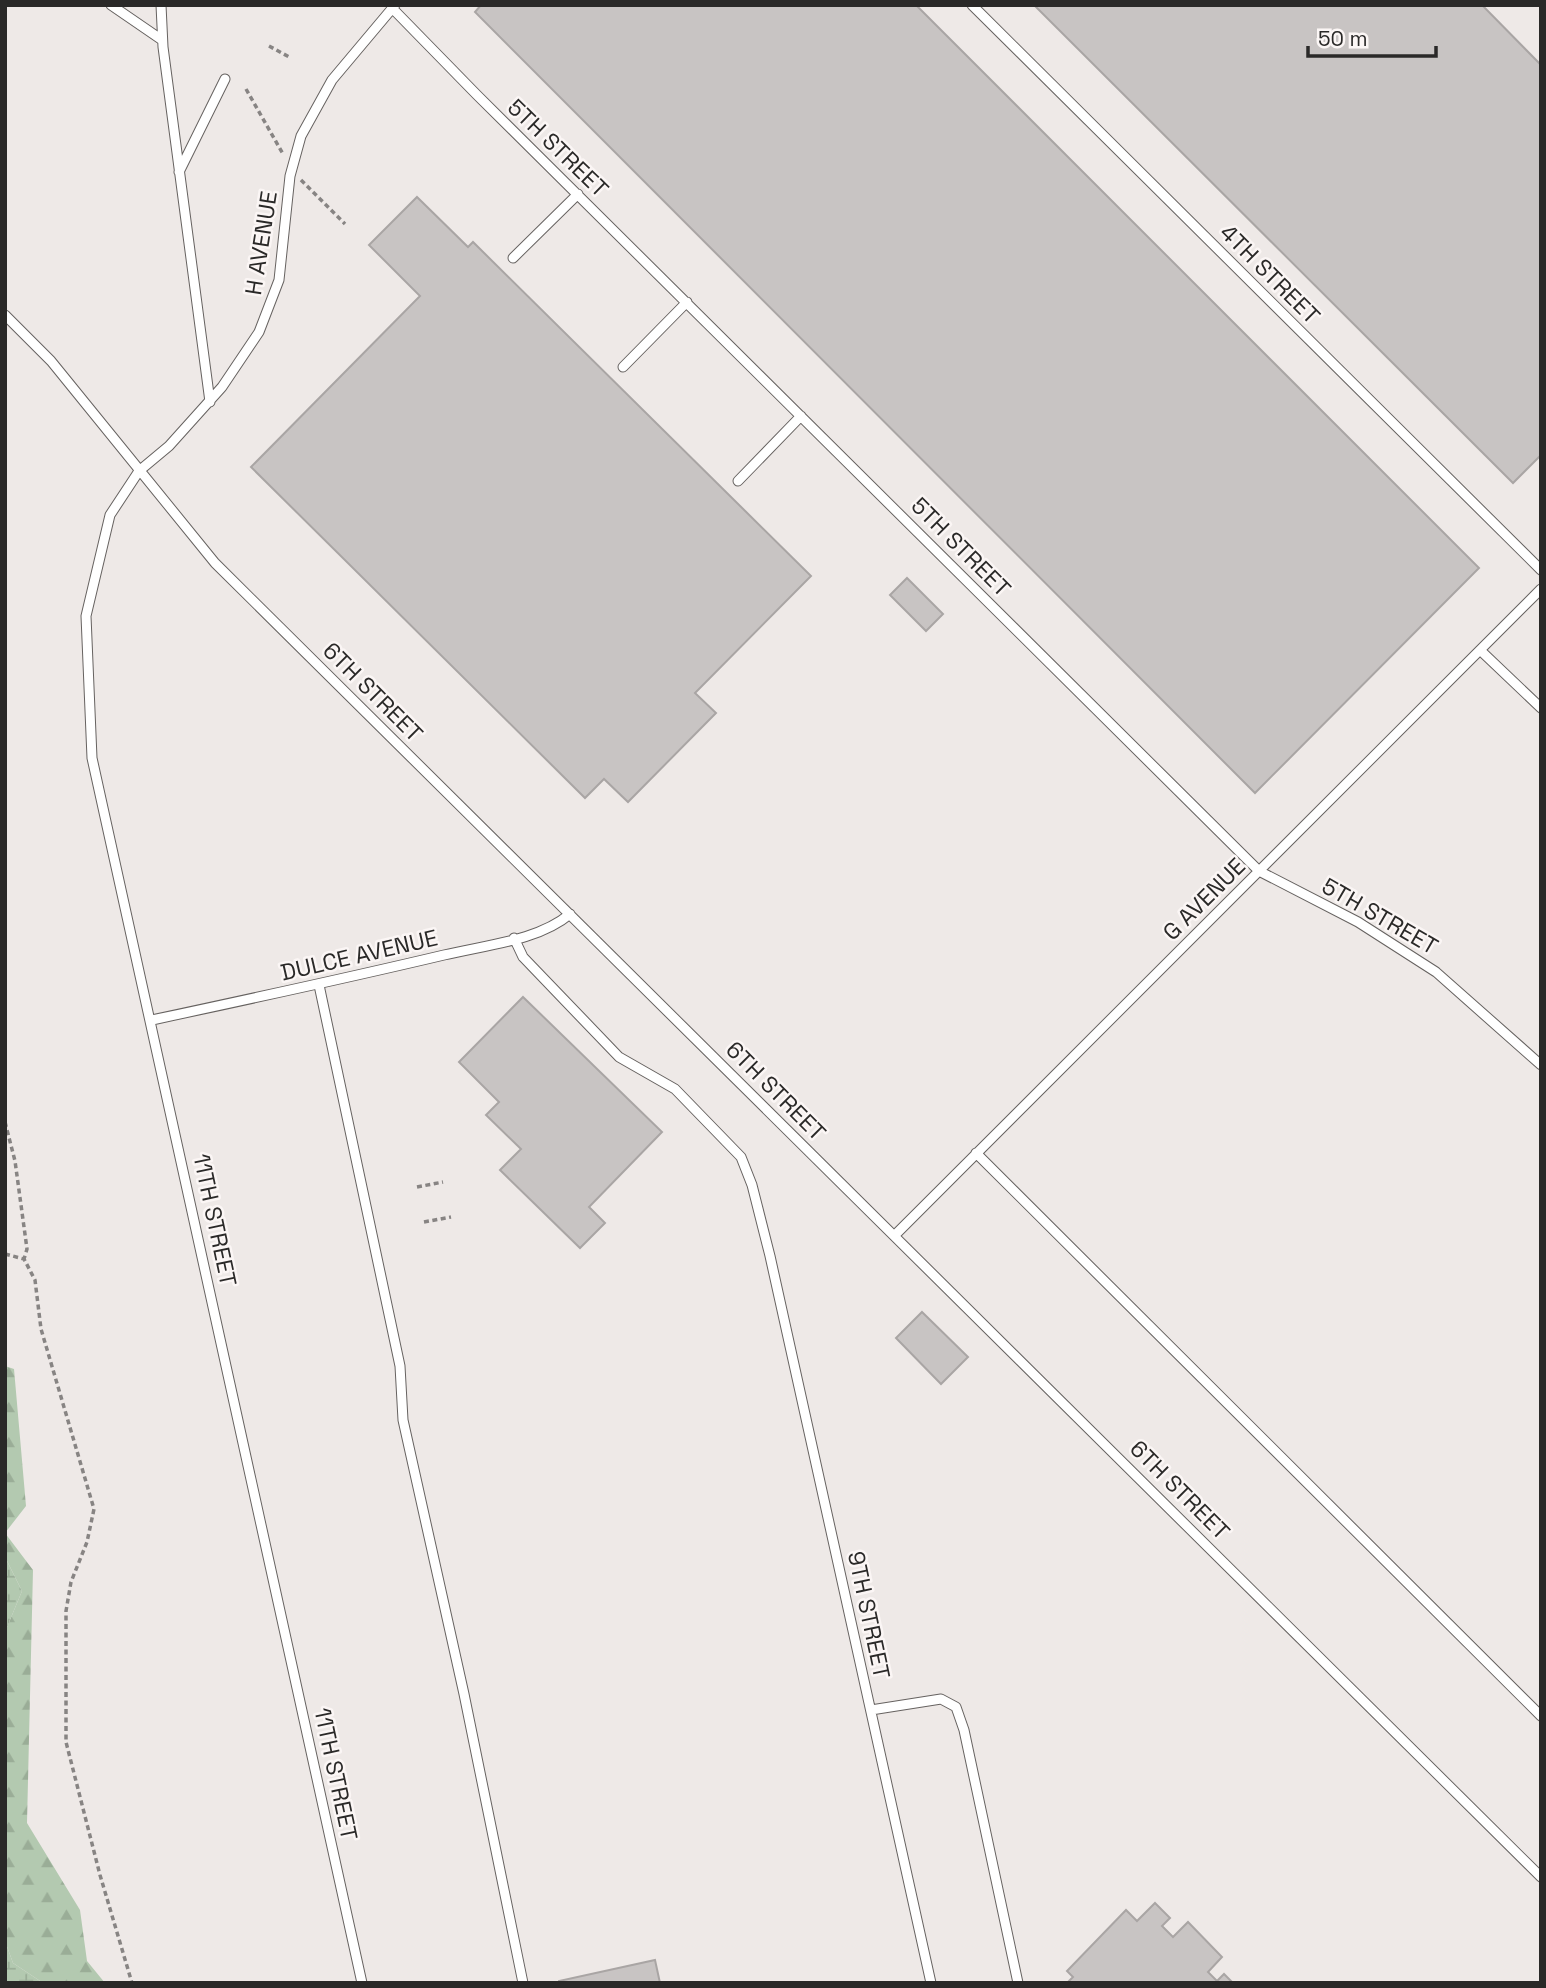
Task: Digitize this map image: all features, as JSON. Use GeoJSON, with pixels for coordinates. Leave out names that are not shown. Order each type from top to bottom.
{"type":"FeatureCollection","features":[{"type":"Feature","properties":{"kind":"lane"},"geometry":{"type":"LineString","coordinates":[[111,5],[162,40]]}},
{"type":"Feature","properties":{"kind":"lane"},"geometry":{"type":"LineString","coordinates":[[161,5],[162,40],[210,402]]}},
{"type":"Feature","properties":{"kind":"lane","name":"4TH STREET"},"geometry":{"type":"LineString","coordinates":[[972,5],[1541,570]]}},
{"type":"Feature","properties":{"kind":"lane","name":"5TH STREET"},"geometry":{"type":"LineString","coordinates":[[394,6],[477,95],[1259,871],[1358,922],[1436,972],[1541,1065]]}},
{"type":"Feature","properties":{"kind":"lane","name":"H AVENUE"},"geometry":{"type":"LineString","coordinates":[[139,471],[169,446],[210,402],[251,346],[273,303],[279,280],[290,176],[310,115],[338,71],[394,6]]}},
{"type":"Feature","properties":{"kind":"lane"},"geometry":{"type":"LineString","coordinates":[[179,173],[225,79]]}},
{"type":"Feature","properties":{"kind":"lane"},"geometry":{"type":"LineString","coordinates":[[513,258],[578,194]]}},
{"type":"Feature","properties":{"kind":"lane"},"geometry":{"type":"LineString","coordinates":[[623,367],[687,302]]}},
{"type":"Feature","properties":{"kind":"lane","name":"6TH STREET"},"geometry":{"type":"LineString","coordinates":[[5,314],[51,360],[215,563],[1541,1877]]}},
{"type":"Feature","properties":{"kind":"lane"},"geometry":{"type":"LineString","coordinates":[[738,481],[802,416]]}},
{"type":"Feature","properties":{"kind":"lane","name":"11TH STREET"},"geometry":{"type":"LineString","coordinates":[[139,471],[110,515],[86,616],[92,758],[152,1020],[362,1983]]}},
{"type":"Feature","properties":{"kind":"lane","name":"G AVENUE"},"geometry":{"type":"LineString","coordinates":[[895,1235],[1541,589]]}},
{"type":"Feature","properties":{"kind":"lane"},"geometry":{"type":"LineString","coordinates":[[1480,650],[1541,708]]}},
{"type":"Feature","properties":{"kind":"lane","name":"DULCE AVENUE"},"geometry":{"type":"LineString","coordinates":[[152,1020],[318,985],[554,928],[570,914]]}},
{"type":"Feature","properties":{"kind":"lane","name":"9TH STREET"},"geometry":{"type":"LineString","coordinates":[[514,938],[523,957],[619,1057],[675,1089],[741,1157],[752,1185],[770,1256],[931,1983]]}},
{"type":"Feature","properties":{"kind":"lane"},"geometry":{"type":"LineString","coordinates":[[318,985],[400,1366],[403,1420],[464,1694],[523,1983]]}},
{"type":"Feature","properties":{"kind":"lane"},"geometry":{"type":"LineString","coordinates":[[976,1153],[1541,1716]]}},
{"type":"Feature","properties":{"kind":"lane"},"geometry":{"type":"LineString","coordinates":[[871,1710],[941,1699],[956,1707],[1018,1983]]}},
{"type":"Feature","properties":{"kind":"path"},"geometry":{"type":"LineString","coordinates":[[269,46],[290,58]]}},
{"type":"Feature","properties":{"kind":"path"},"geometry":{"type":"LineString","coordinates":[[5,1122],[15,1161],[27,1249],[24,1259],[35,1280],[41,1329],[94,1509],[88,1542],[71,1582],[65,1611],[66,1742],[100,1875],[132,1983]]}},
{"type":"Feature","properties":{"kind":"path"},"geometry":{"type":"LineString","coordinates":[[417,1187],[443,1182]]}},
{"type":"Feature","properties":{"kind":"path"},"geometry":{"type":"LineString","coordinates":[[425,1222],[451,1217]]}},
{"type":"Feature","properties":{"kind":"path"},"geometry":{"type":"LineString","coordinates":[[5,1254],[24,1259]]}},
{"type":"Feature","properties":{"kind":"green space"},"geometry":{"type":"Polygon","coordinates":[[[5,1366],[14,1369],[26,1506],[5,1533],[5,1366]]]}},
{"type":"Feature","properties":{"kind":"green space"},"geometry":{"type":"Polygon","coordinates":[[[5,1533],[33,1570],[27,1823],[80,1910],[87,1961],[105,1983],[43,1983],[13,1963],[5,1941],[5,1632],[22,1591],[5,1557],[5,1533]]]}},
{"type":"Feature","properties":{"kind":"green space"},"geometry":{"type":"Polygon","coordinates":[[[5,1557],[22,1591],[5,1632],[5,1557]]]}},
{"type":"Feature","properties":{"kind":"green space"},"geometry":{"type":"Polygon","coordinates":[[[5,1941],[13,1963],[43,1983],[5,1983],[5,1941]]]}},
{"type":"Feature","properties":{"kind":"building"},"geometry":{"type":"Polygon","coordinates":[[[481,5],[916,5],[1479,568],[1255,793],[475,12],[481,5]]]}},
{"type":"Feature","properties":{"kind":"building"},"geometry":{"type":"Polygon","coordinates":[[[1034,5],[1482,5],[1541,65],[1541,455],[1513,483],[1034,5]]]}},
{"type":"Feature","properties":{"kind":"building"},"geometry":{"type":"Polygon","coordinates":[[[417,197],[468,247],[473,242],[811,576],[695,693],[716,713],[628,802],[604,779],[585,798],[251,467],[420,296],[369,245],[417,197]]]}},
{"type":"Feature","properties":{"kind":"building"},"geometry":{"type":"Polygon","coordinates":[[[907,578],[943,614],[926,631],[890,595],[907,578]]]}},
{"type":"Feature","properties":{"kind":"building"},"geometry":{"type":"Polygon","coordinates":[[[523,997],[662,1132],[589,1207],[605,1223],[580,1248],[500,1170],[521,1149],[486,1115],[499,1102],[459,1062],[523,997]]]}},
{"type":"Feature","properties":{"kind":"building"},"geometry":{"type":"Polygon","coordinates":[[[922,1312],[968,1357],[941,1384],[896,1338],[922,1312]]]}},
{"type":"Feature","properties":{"kind":"building"},"geometry":{"type":"Polygon","coordinates":[[[1155,1903],[1170,1918],[1162,1926],[1173,1937],[1188,1922],[1222,1957],[1208,1972],[1217,1981],[1224,1974],[1233,1983],[1067,1983],[1073,1977],[1067,1971],[1126,1910],[1137,1921],[1155,1903]]]}},
{"type":"Feature","properties":{"kind":"building"},"geometry":{"type":"Polygon","coordinates":[[[655,1960],[660,1983],[559,1983],[559,1981],[655,1960]]]}}]}
